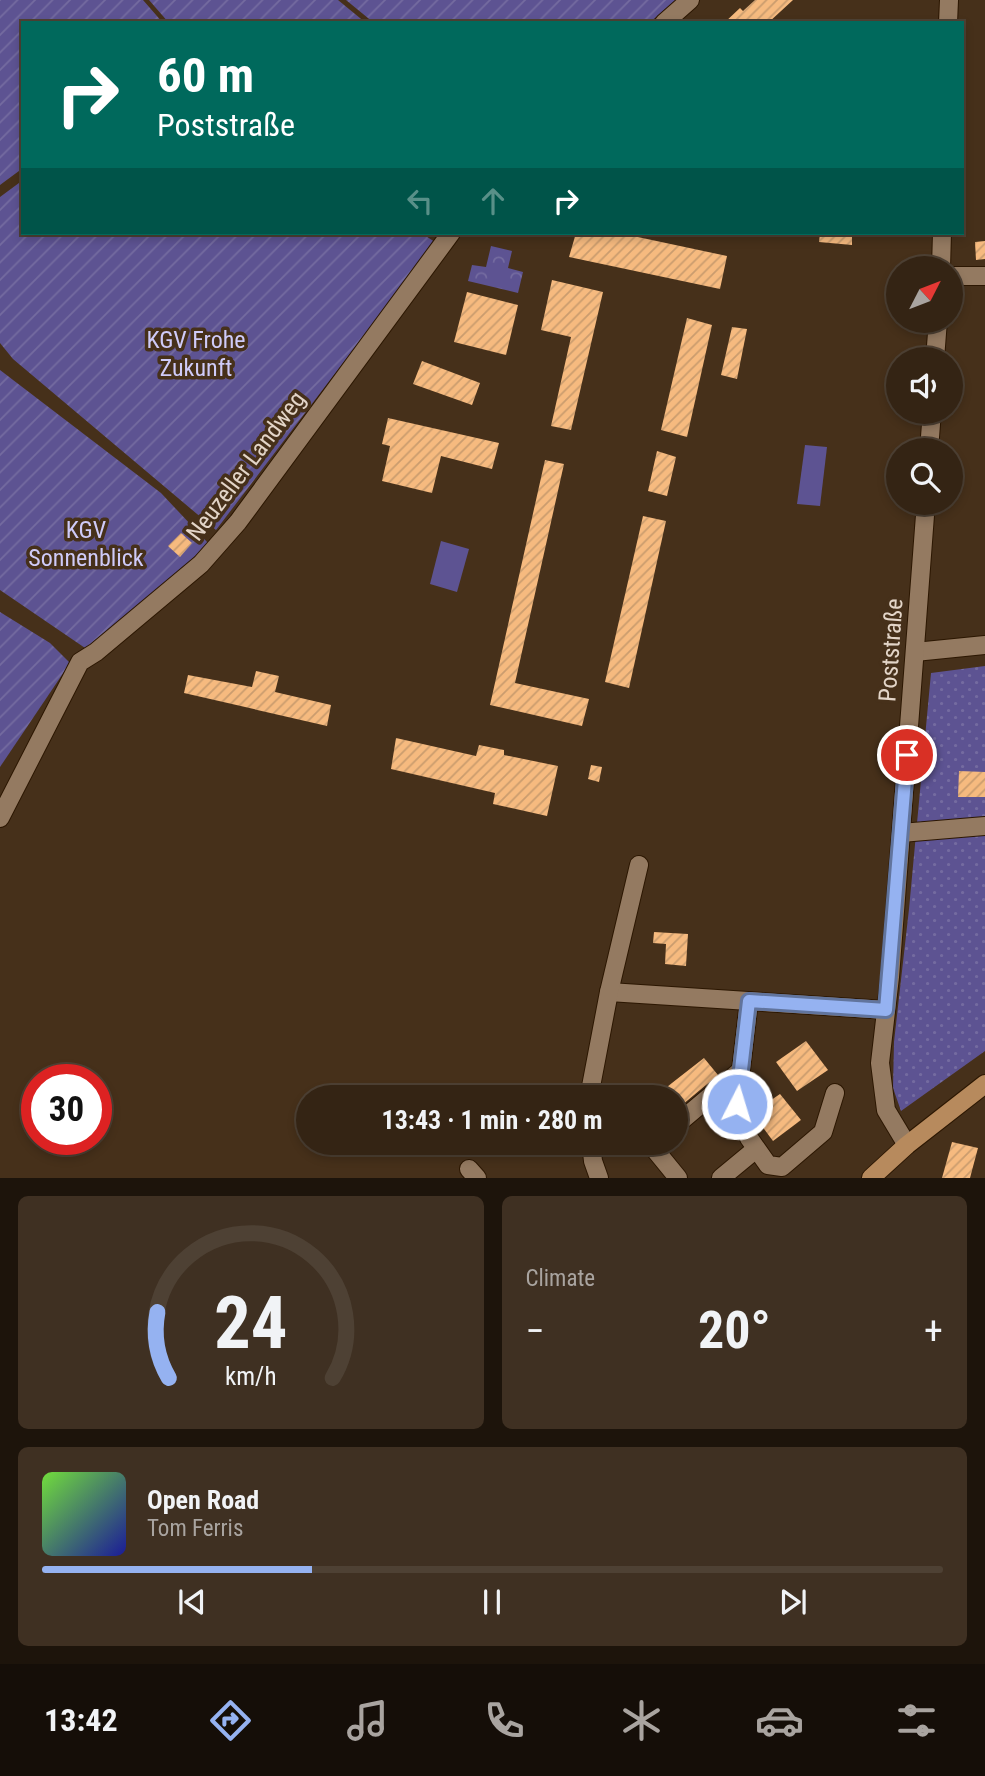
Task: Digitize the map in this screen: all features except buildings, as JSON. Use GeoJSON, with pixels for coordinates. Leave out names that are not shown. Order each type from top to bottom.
{"type":"FeatureCollection","features":[{"type":"Feature","properties":{"kind":"main road"},"geometry":{"type":"LineString","coordinates":[[871,1178],[907,1145],[985,1084]]}},
{"type":"Feature","properties":{"kind":"street"},"geometry":{"type":"LineString","coordinates":[[666,21],[690,0]]}},
{"type":"Feature","properties":{"kind":"street"},"geometry":{"type":"LineString","coordinates":[[948,21],[949,0]]}},
{"type":"Feature","properties":{"kind":"street","name":"Neuzeller Landweg"},"geometry":{"type":"LineString","coordinates":[[0,818],[80,662],[96,652],[208,556],[238,522],[450,235]]}},
{"type":"Feature","properties":{"kind":"street"},"geometry":{"type":"LineString","coordinates":[[941,256],[942,235]]}},
{"type":"Feature","properties":{"kind":"street"},"geometry":{"type":"LineString","coordinates":[[963,276],[985,276]]}},
{"type":"Feature","properties":{"kind":"street","name":"Poststraße"},"geometry":{"type":"LineString","coordinates":[[907,1145],[886,1110],[880,1063],[925,515]]}},
{"type":"Feature","properties":{"kind":"street"},"geometry":{"type":"LineString","coordinates":[[915,652],[985,645]]}},
{"type":"Feature","properties":{"kind":"street"},"geometry":{"type":"LineString","coordinates":[[901,833],[985,826]]}},
{"type":"Feature","properties":{"kind":"street"},"geometry":{"type":"LineString","coordinates":[[591,1085],[609,992],[639,864]]}},
{"type":"Feature","properties":{"kind":"street"},"geometry":{"type":"LineString","coordinates":[[609,992],[886,1010]]}},
{"type":"Feature","properties":{"kind":"street"},"geometry":{"type":"LineString","coordinates":[[749,1001],[737,1104],[756,1149],[768,1165],[782,1167],[823,1132],[835,1093]]}},
{"type":"Feature","properties":{"kind":"street"},"geometry":{"type":"LineString","coordinates":[[688,1115],[739,1072]]}},
{"type":"Feature","properties":{"kind":"street"},"geometry":{"type":"LineString","coordinates":[[721,1178],[756,1149]]}},
{"type":"Feature","properties":{"kind":"street"},"geometry":{"type":"LineString","coordinates":[[592,1155],[598,1178]]}},
{"type":"Feature","properties":{"kind":"street"},"geometry":{"type":"LineString","coordinates":[[659,1155],[678,1178]]}},
{"type":"Feature","properties":{"kind":"green space"},"geometry":{"type":"Polygon","coordinates":[[[0,0],[143,0],[161,21],[21,21],[21,169],[0,185],[0,0]]]}},
{"type":"Feature","properties":{"kind":"green space"},"geometry":{"type":"Polygon","coordinates":[[[149,0],[338,0],[364,21],[167,21],[149,0]]]}},
{"type":"Feature","properties":{"kind":"green space"},"geometry":{"type":"Polygon","coordinates":[[[346,0],[676,0],[651,21],[372,21],[346,0]]]}},
{"type":"Feature","properties":{"kind":"green space","name":"KGV Frohe Zukunft"},"geometry":{"type":"Polygon","coordinates":[[[21,181],[21,235],[424,235],[435,242],[216,530],[13,359],[0,343],[0,197],[21,181]]]}},
{"type":"Feature","properties":{"kind":"green space"},"geometry":{"type":"Polygon","coordinates":[[[491,246],[512,251],[508,268],[523,272],[518,293],[468,281],[472,265],[486,267],[491,246]]]}},
{"type":"Feature","properties":{"kind":"green space","name":"KGV Sonnenblick"},"geometry":{"type":"Polygon","coordinates":[[[0,370],[161,493],[208,543],[152,600],[88,650],[0,590],[0,370]]]}},
{"type":"Feature","properties":{"kind":"green space"},"geometry":{"type":"Polygon","coordinates":[[[805,445],[827,447],[820,506],[797,504],[805,445]]]}},
{"type":"Feature","properties":{"kind":"green space"},"geometry":{"type":"Polygon","coordinates":[[[441,541],[469,549],[457,592],[430,584],[441,541]]]}},
{"type":"Feature","properties":{"kind":"green space"},"geometry":{"type":"Polygon","coordinates":[[[0,612],[50,643],[70,663],[0,767],[0,612]]]}},
{"type":"Feature","properties":{"kind":"green space"},"geometry":{"type":"Polygon","coordinates":[[[985,666],[985,1051],[901,1111],[893,1088],[894,1042],[931,673],[985,666]]]}},
{"type":"Feature","properties":{"kind":"route"},"geometry":{"type":"LineString","coordinates":[[737,1104],[749,1001],[886,1010],[907,755]]}}]}
